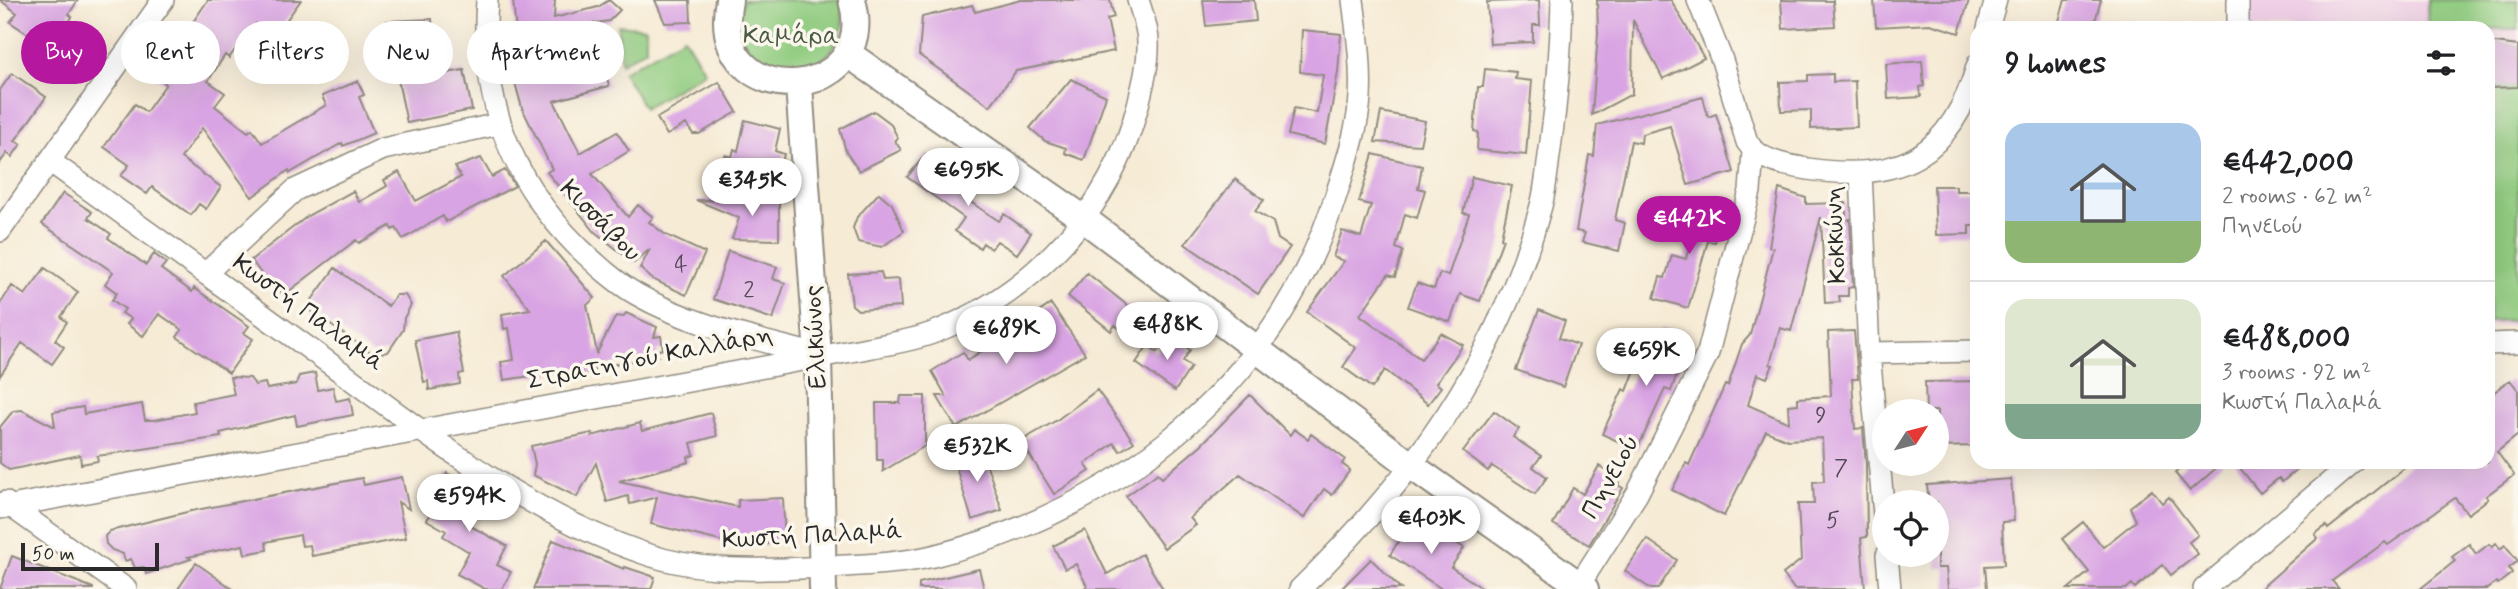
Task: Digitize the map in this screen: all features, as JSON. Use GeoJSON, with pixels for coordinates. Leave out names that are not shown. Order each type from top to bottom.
{"type":"FeatureCollection","features":[{"type":"Feature","properties":{"kind":"street"},"geometry":{"type":"LineString","coordinates":[[0,230],[51,162],[163,0]]}},
{"type":"Feature","properties":{"kind":"street","name":"Κισσάβου"},"geometry":{"type":"LineString","coordinates":[[488,0],[490,83],[499,124],[525,182],[556,224],[590,259],[634,293],[675,313],[818,356]]}},
{"type":"Feature","properties":{"kind":"street"},"geometry":{"type":"LineString","coordinates":[[729,0],[727,32],[741,61],[767,80],[799,85],[818,79],[835,68],[847,53],[858,1]]}},
{"type":"Feature","properties":{"kind":"street","name":"Στρατηγού Καλλάρη"},"geometry":{"type":"LineString","coordinates":[[4,504],[862,349],[934,332],[1021,283],[1057,251],[1084,219],[1108,182],[1132,128],[1145,79],[1148,40],[1138,0]]}},
{"type":"Feature","properties":{"kind":"street","name":"Κωστή Παλαμά"},"geometry":{"type":"LineString","coordinates":[[51,162],[420,430],[581,530],[647,555],[699,568],[823,578],[931,556],[1048,516],[1103,487],[1179,433],[1229,385],[1258,351],[1312,261],[1347,161],[1360,100],[1353,0]]}},
{"type":"Feature","properties":{"kind":"street"},"geometry":{"type":"LineString","coordinates":[[1300,589],[1350,540],[1413,467],[1487,349],[1520,274],[1542,204],[1560,73],[1562,0]]}},
{"type":"Feature","properties":{"kind":"street"},"geometry":{"type":"LineString","coordinates":[[1698,0],[1722,60],[1742,128],[1753,152]]}},
{"type":"Feature","properties":{"kind":"street"},"geometry":{"type":"LineString","coordinates":[[1990,21],[1996,0]]}},
{"type":"Feature","properties":{"kind":"street"},"geometry":{"type":"LineString","coordinates":[[2238,0],[2238,21]]}},
{"type":"Feature","properties":{"kind":"street"},"geometry":{"type":"LineString","coordinates":[[847,53],[1084,219],[1413,467],[1582,587]]}},
{"type":"Feature","properties":{"kind":"street","name":"Ελικώνος"},"geometry":{"type":"LineString","coordinates":[[799,85],[818,356],[823,578]]}},
{"type":"Feature","properties":{"kind":"street"},"geometry":{"type":"LineString","coordinates":[[1861,172],[1894,169],[1918,158],[1936,144],[1970,91]]}},
{"type":"Feature","properties":{"kind":"street"},"geometry":{"type":"LineString","coordinates":[[206,274],[295,190],[383,149],[499,124]]}},
{"type":"Feature","properties":{"kind":"street","name":"Κοκκώνη"},"geometry":{"type":"LineString","coordinates":[[1753,152],[1763,158],[1804,168],[1861,172],[1869,353],[1882,490]]}},
{"type":"Feature","properties":{"kind":"street","name":"Πηνειού"},"geometry":{"type":"LineString","coordinates":[[1582,587],[1637,494],[1708,353],[1750,191],[1753,152]]}},
{"type":"Feature","properties":{"kind":"street"},"geometry":{"type":"LineString","coordinates":[[2495,345],[2518,343]]}},
{"type":"Feature","properties":{"kind":"street"},"geometry":{"type":"LineString","coordinates":[[1869,353],[1970,351]]}},
{"type":"Feature","properties":{"kind":"street"},"geometry":{"type":"LineString","coordinates":[[2204,589],[2346,469]]}},
{"type":"Feature","properties":{"kind":"street"},"geometry":{"type":"LineString","coordinates":[[4,504],[126,589]]}},
{"type":"Feature","properties":{"kind":"street"},"geometry":{"type":"LineString","coordinates":[[1888,567],[1890,589]]}},
{"type":"Feature","properties":{"kind":"shaded area"},"geometry":{"type":"Polygon","coordinates":[[[2244,0],[2518,0],[2518,325],[2495,326],[2495,21],[2245,21],[2244,0]]]}},
{"type":"Feature","properties":{"kind":"green space","name":"Καμάρα"},"geometry":{"type":"Polygon","coordinates":[[[743,0],[839,0],[843,14],[841,33],[825,57],[808,67],[789,70],[770,65],[754,55],[743,40],[738,21],[743,0]]]}},
{"type":"Feature","properties":{"kind":"green space"},"geometry":{"type":"Polygon","coordinates":[[[2427,0],[2518,0],[2518,29],[2495,29],[2495,21],[2428,21],[2427,0]]]}},
{"type":"Feature","properties":{"kind":"green space"},"geometry":{"type":"Polygon","coordinates":[[[624,26],[646,28],[646,49],[624,61],[624,26]]]}},
{"type":"Feature","properties":{"kind":"green space"},"geometry":{"type":"Polygon","coordinates":[[[684,37],[705,72],[644,108],[624,71],[684,37]]]}},
{"type":"Feature","properties":{"kind":"green space"},"geometry":{"type":"Polygon","coordinates":[[[2495,43],[2518,46],[2518,320],[2495,321],[2495,43]]]}},
{"type":"Feature","properties":{"kind":"building"},"geometry":{"type":"Polygon","coordinates":[[[0,0],[78,0],[69,14],[72,17],[69,21],[21,21],[21,29],[10,22],[17,13],[0,0]]]}},
{"type":"Feature","properties":{"kind":"building"},"geometry":{"type":"Polygon","coordinates":[[[208,0],[301,0],[286,21],[234,21],[234,51],[229,58],[225,55],[220,63],[220,21],[194,21],[208,0]]]}},
{"type":"Feature","properties":{"kind":"building"},"geometry":{"type":"Polygon","coordinates":[[[513,0],[555,0],[554,18],[598,7],[609,0],[620,10],[609,21],[515,21],[513,0]]]}},
{"type":"Feature","properties":{"kind":"building"},"geometry":{"type":"Polygon","coordinates":[[[655,0],[690,0],[691,22],[665,23],[655,0]]]}},
{"type":"Feature","properties":{"kind":"building"},"geometry":{"type":"Polygon","coordinates":[[[1021,0],[1110,0],[1114,17],[1107,19],[1114,51],[1016,71],[990,106],[919,55],[922,17],[972,5],[975,12],[1021,0]]]}},
{"type":"Feature","properties":{"kind":"building"},"geometry":{"type":"Polygon","coordinates":[[[1203,0],[1254,0],[1256,21],[1206,26],[1203,0]]]}},
{"type":"Feature","properties":{"kind":"building"},"geometry":{"type":"Polygon","coordinates":[[[1539,0],[1540,25],[1533,25],[1533,42],[1490,44],[1487,2],[1539,0]]]}},
{"type":"Feature","properties":{"kind":"building"},"geometry":{"type":"Polygon","coordinates":[[[1597,0],[1671,0],[1704,58],[1663,79],[1633,20],[1632,94],[1592,115],[1598,33],[1597,0]]]}},
{"type":"Feature","properties":{"kind":"building"},"geometry":{"type":"Polygon","coordinates":[[[1781,0],[1833,1],[1835,26],[1783,29],[1781,0]]]}},
{"type":"Feature","properties":{"kind":"building"},"geometry":{"type":"Polygon","coordinates":[[[1874,0],[1969,0],[1959,33],[1930,24],[1876,27],[1874,0]]]}},
{"type":"Feature","properties":{"kind":"building"},"geometry":{"type":"Polygon","coordinates":[[[2065,0],[2101,0],[2095,21],[2059,21],[2065,0]]]}},
{"type":"Feature","properties":{"kind":"building"},"geometry":{"type":"Polygon","coordinates":[[[432,19],[432,21],[387,21],[432,19]]]}},
{"type":"Feature","properties":{"kind":"building"},"geometry":{"type":"Polygon","coordinates":[[[1302,30],[1341,34],[1338,72],[1325,144],[1288,135],[1294,108],[1317,113],[1323,75],[1300,72],[1302,30]]]}},
{"type":"Feature","properties":{"kind":"building"},"geometry":{"type":"Polygon","coordinates":[[[2495,43],[2518,46],[2518,87],[2495,88],[2495,43]]]}},
{"type":"Feature","properties":{"kind":"building"},"geometry":{"type":"Polygon","coordinates":[[[1922,61],[1924,86],[1920,87],[1921,97],[1888,99],[1886,64],[1922,61]]]}},
{"type":"Feature","properties":{"kind":"building"},"geometry":{"type":"Polygon","coordinates":[[[1485,69],[1516,72],[1515,79],[1532,81],[1526,155],[1477,150],[1478,132],[1474,131],[1478,87],[1483,87],[1485,69]]]}},
{"type":"Feature","properties":{"kind":"building"},"geometry":{"type":"Polygon","coordinates":[[[464,70],[472,110],[407,123],[399,84],[453,84],[453,72],[464,70]]]}},
{"type":"Feature","properties":{"kind":"building"},"geometry":{"type":"Polygon","coordinates":[[[12,73],[21,79],[21,84],[28,84],[46,97],[15,141],[21,144],[12,157],[7,153],[0,163],[0,90],[12,73]]]}},
{"type":"Feature","properties":{"kind":"building"},"geometry":{"type":"Polygon","coordinates":[[[1833,74],[1833,82],[1855,81],[1857,127],[1811,129],[1811,110],[1781,111],[1780,82],[1808,81],[1808,75],[1833,74]]]}},
{"type":"Feature","properties":{"kind":"building"},"geometry":{"type":"Polygon","coordinates":[[[1071,79],[1106,96],[1084,160],[1065,153],[1066,148],[1045,141],[1030,128],[1071,79]]]}},
{"type":"Feature","properties":{"kind":"building"},"geometry":{"type":"Polygon","coordinates":[[[358,81],[364,95],[359,97],[374,133],[343,146],[342,143],[290,173],[289,170],[252,197],[202,128],[181,158],[221,187],[206,209],[199,204],[191,215],[152,187],[147,194],[121,176],[129,165],[104,147],[135,104],[146,112],[166,84],[212,84],[225,93],[215,106],[248,132],[252,129],[262,143],[326,105],[322,96],[358,81]]]}},
{"type":"Feature","properties":{"kind":"building"},"geometry":{"type":"Polygon","coordinates":[[[719,82],[737,112],[699,134],[693,134],[686,124],[667,135],[657,118],[719,82]]]}},
{"type":"Feature","properties":{"kind":"building"},"geometry":{"type":"Polygon","coordinates":[[[515,84],[609,84],[554,101],[580,153],[617,132],[629,151],[592,174],[628,217],[638,205],[653,217],[649,222],[666,235],[705,253],[686,295],[652,279],[640,268],[650,249],[634,263],[595,232],[547,172],[552,169],[522,108],[515,84]]]}},
{"type":"Feature","properties":{"kind":"building"},"geometry":{"type":"Polygon","coordinates":[[[1703,97],[1708,117],[1716,114],[1734,172],[1688,185],[1670,126],[1642,134],[1641,143],[1631,141],[1615,220],[1625,223],[1619,251],[1582,242],[1585,233],[1576,231],[1589,155],[1594,156],[1597,125],[1703,97]]]}},
{"type":"Feature","properties":{"kind":"building"},"geometry":{"type":"Polygon","coordinates":[[[874,111],[890,123],[898,138],[895,141],[901,150],[859,171],[846,152],[840,129],[874,111]]]}},
{"type":"Feature","properties":{"kind":"building"},"geometry":{"type":"Polygon","coordinates":[[[1381,112],[1425,121],[1420,145],[1375,142],[1381,112]]]}},
{"type":"Feature","properties":{"kind":"building"},"geometry":{"type":"Polygon","coordinates":[[[745,120],[780,129],[775,151],[784,154],[776,188],[721,175],[725,155],[732,157],[734,149],[738,151],[745,120]]]}},
{"type":"Feature","properties":{"kind":"building"},"geometry":{"type":"Polygon","coordinates":[[[926,154],[968,184],[960,195],[999,221],[1004,214],[1031,233],[1017,254],[997,241],[991,249],[983,243],[980,248],[955,231],[964,218],[907,177],[926,154]]]}},
{"type":"Feature","properties":{"kind":"building"},"geometry":{"type":"Polygon","coordinates":[[[1373,154],[1422,166],[1418,188],[1425,190],[1417,218],[1405,214],[1396,248],[1403,251],[1395,277],[1388,275],[1360,315],[1421,359],[1441,333],[1463,345],[1436,383],[1441,387],[1428,404],[1385,370],[1372,388],[1343,367],[1356,348],[1307,312],[1344,261],[1333,257],[1342,231],[1361,237],[1371,205],[1359,202],[1373,154]]]}},
{"type":"Feature","properties":{"kind":"building"},"geometry":{"type":"Polygon","coordinates":[[[481,158],[492,177],[505,170],[515,186],[446,222],[443,216],[403,239],[396,228],[392,230],[390,226],[359,243],[356,240],[284,295],[273,282],[270,285],[251,260],[309,215],[353,191],[359,202],[387,186],[384,180],[399,172],[416,201],[461,177],[455,167],[481,158]]]}},
{"type":"Feature","properties":{"kind":"building"},"geometry":{"type":"Polygon","coordinates":[[[1472,177],[1512,186],[1501,238],[1503,239],[1480,301],[1460,294],[1450,322],[1408,307],[1417,283],[1434,289],[1440,273],[1448,276],[1469,214],[1463,213],[1472,177]]]}},
{"type":"Feature","properties":{"kind":"building"},"geometry":{"type":"Polygon","coordinates":[[[1235,179],[1264,200],[1255,211],[1273,222],[1278,239],[1290,247],[1258,294],[1185,244],[1235,179]]]}},
{"type":"Feature","properties":{"kind":"building"},"geometry":{"type":"Polygon","coordinates":[[[1934,186],[1956,186],[1956,191],[1970,191],[1969,234],[1936,235],[1934,186]]]}},
{"type":"Feature","properties":{"kind":"building"},"geometry":{"type":"Polygon","coordinates":[[[1779,189],[1806,198],[1806,204],[1846,203],[1846,220],[1850,219],[1853,287],[1848,288],[1848,296],[1839,296],[1840,302],[1825,303],[1821,217],[1791,331],[1780,328],[1770,364],[1773,365],[1767,378],[1757,374],[1748,405],[1789,423],[1788,405],[1798,404],[1798,398],[1831,396],[1828,332],[1854,331],[1858,379],[1852,379],[1855,429],[1863,428],[1866,464],[1867,537],[1861,538],[1865,589],[1794,589],[1783,574],[1801,560],[1798,504],[1814,504],[1813,482],[1824,481],[1822,438],[1788,440],[1766,431],[1724,516],[1672,490],[1686,463],[1689,465],[1725,385],[1728,386],[1742,344],[1750,335],[1773,248],[1769,247],[1779,189]]]}},
{"type":"Feature","properties":{"kind":"building"},"geometry":{"type":"Polygon","coordinates":[[[63,193],[92,212],[88,218],[111,234],[108,238],[146,265],[154,254],[166,263],[161,269],[192,292],[194,288],[249,326],[244,333],[253,339],[229,373],[177,337],[182,330],[159,314],[143,336],[127,324],[131,319],[122,313],[125,309],[112,300],[117,293],[105,284],[113,272],[42,224],[63,193]]]}},
{"type":"Feature","properties":{"kind":"building"},"geometry":{"type":"Polygon","coordinates":[[[879,193],[892,204],[904,231],[882,247],[858,242],[853,228],[857,217],[879,193]]]}},
{"type":"Feature","properties":{"kind":"building"},"geometry":{"type":"Polygon","coordinates":[[[696,200],[779,201],[779,240],[732,239],[739,218],[696,200]]]}},
{"type":"Feature","properties":{"kind":"building"},"geometry":{"type":"Polygon","coordinates":[[[1688,202],[1722,210],[1715,242],[1708,241],[1688,308],[1654,298],[1660,277],[1665,278],[1672,255],[1686,259],[1693,229],[1681,226],[1688,202]]]}},
{"type":"Feature","properties":{"kind":"building"},"geometry":{"type":"Polygon","coordinates":[[[546,241],[595,298],[587,305],[597,353],[616,316],[623,317],[626,313],[657,327],[654,337],[661,336],[663,349],[656,351],[658,356],[593,368],[594,371],[567,383],[564,371],[504,380],[501,362],[514,360],[509,328],[504,329],[502,314],[530,309],[504,276],[546,241]]]}},
{"type":"Feature","properties":{"kind":"building"},"geometry":{"type":"Polygon","coordinates":[[[728,251],[777,267],[773,279],[785,283],[773,319],[713,299],[728,251]]]}},
{"type":"Feature","properties":{"kind":"building"},"geometry":{"type":"Polygon","coordinates":[[[45,268],[78,292],[61,317],[67,322],[55,340],[64,347],[52,364],[22,343],[0,376],[0,304],[12,286],[25,295],[45,268]]]}},
{"type":"Feature","properties":{"kind":"building"},"geometry":{"type":"Polygon","coordinates":[[[335,268],[388,306],[396,295],[405,295],[411,305],[404,318],[403,330],[388,352],[373,354],[306,308],[335,268]]]}},
{"type":"Feature","properties":{"kind":"building"},"geometry":{"type":"Polygon","coordinates":[[[881,272],[883,280],[899,279],[901,307],[858,310],[852,305],[848,274],[881,272]]]}},
{"type":"Feature","properties":{"kind":"building"},"geometry":{"type":"Polygon","coordinates":[[[1087,273],[1133,310],[1119,328],[1115,325],[1111,331],[1068,296],[1087,273]]]}},
{"type":"Feature","properties":{"kind":"building"},"geometry":{"type":"Polygon","coordinates":[[[1051,304],[1085,354],[956,428],[937,396],[946,396],[932,371],[963,352],[968,360],[1051,304]]]}},
{"type":"Feature","properties":{"kind":"building"},"geometry":{"type":"Polygon","coordinates":[[[1539,310],[1565,321],[1559,338],[1578,345],[1563,387],[1516,370],[1539,310]]]}},
{"type":"Feature","properties":{"kind":"building"},"geometry":{"type":"Polygon","coordinates":[[[1662,329],[1685,337],[1681,347],[1686,349],[1671,391],[1665,389],[1637,450],[1602,434],[1623,389],[1627,391],[1649,333],[1659,337],[1662,329]]]}},
{"type":"Feature","properties":{"kind":"building"},"geometry":{"type":"Polygon","coordinates":[[[456,332],[464,373],[459,374],[460,384],[429,390],[428,381],[424,382],[415,340],[456,332]]]}},
{"type":"Feature","properties":{"kind":"building"},"geometry":{"type":"Polygon","coordinates":[[[1168,335],[1190,350],[1183,361],[1191,367],[1175,391],[1136,363],[1148,345],[1157,352],[1168,335]]]}},
{"type":"Feature","properties":{"kind":"building"},"geometry":{"type":"Polygon","coordinates":[[[315,373],[318,390],[333,387],[336,401],[350,398],[353,415],[297,426],[295,415],[220,433],[221,437],[97,456],[98,461],[81,464],[80,455],[9,470],[0,463],[0,427],[13,411],[22,410],[55,427],[53,412],[83,407],[84,414],[142,404],[145,420],[154,420],[195,412],[193,402],[234,394],[230,377],[250,378],[255,385],[265,383],[267,389],[296,384],[299,376],[315,373]]]}},
{"type":"Feature","properties":{"kind":"building"},"geometry":{"type":"Polygon","coordinates":[[[2510,380],[2518,390],[2518,435],[2497,452],[2514,475],[2486,496],[2488,499],[2468,514],[2455,498],[2388,545],[2385,542],[2332,581],[2339,589],[2260,589],[2318,538],[2315,534],[2326,526],[2328,529],[2403,469],[2495,469],[2495,392],[2510,380]]]}},
{"type":"Feature","properties":{"kind":"building"},"geometry":{"type":"Polygon","coordinates":[[[1970,381],[1970,446],[1950,447],[1950,399],[1926,399],[1925,382],[1970,381]]]}},
{"type":"Feature","properties":{"kind":"building"},"geometry":{"type":"Polygon","coordinates":[[[1097,390],[1134,442],[1120,451],[1114,443],[1085,464],[1090,471],[1054,494],[1021,441],[1057,420],[1097,390]]]}},
{"type":"Feature","properties":{"kind":"building"},"geometry":{"type":"Polygon","coordinates":[[[1250,395],[1290,435],[1294,429],[1308,439],[1311,434],[1345,459],[1342,464],[1350,470],[1332,495],[1324,489],[1304,518],[1240,474],[1190,518],[1196,525],[1164,548],[1126,496],[1158,473],[1162,478],[1201,445],[1250,395]]]}},
{"type":"Feature","properties":{"kind":"building"},"geometry":{"type":"Polygon","coordinates":[[[901,396],[925,396],[925,446],[883,471],[883,460],[877,460],[876,403],[900,403],[901,396]]]}},
{"type":"Feature","properties":{"kind":"building"},"geometry":{"type":"Polygon","coordinates":[[[1494,411],[1519,429],[1513,437],[1541,456],[1533,467],[1547,477],[1535,494],[1492,466],[1488,471],[1463,452],[1494,411]]]}},
{"type":"Feature","properties":{"kind":"building"},"geometry":{"type":"Polygon","coordinates":[[[711,413],[717,436],[691,443],[694,455],[688,457],[689,462],[619,481],[738,507],[738,500],[783,498],[785,543],[740,546],[651,524],[657,497],[630,504],[628,496],[607,502],[596,463],[577,497],[533,475],[535,464],[531,446],[592,433],[592,436],[640,423],[642,431],[711,413]]]}},
{"type":"Feature","properties":{"kind":"building"},"geometry":{"type":"Polygon","coordinates":[[[981,448],[1002,510],[972,520],[953,457],[981,448]]]}},
{"type":"Feature","properties":{"kind":"building"},"geometry":{"type":"Polygon","coordinates":[[[1599,466],[1621,479],[1618,485],[1623,488],[1589,545],[1553,524],[1573,488],[1583,494],[1599,466]]]}},
{"type":"Feature","properties":{"kind":"building"},"geometry":{"type":"Polygon","coordinates":[[[2180,469],[2215,469],[2190,491],[2175,473],[2180,469]]]}},
{"type":"Feature","properties":{"kind":"building"},"geometry":{"type":"Polygon","coordinates":[[[2241,469],[2298,469],[2282,482],[2279,478],[2260,493],[2241,469]]]}},
{"type":"Feature","properties":{"kind":"building"},"geometry":{"type":"Polygon","coordinates":[[[447,473],[484,494],[467,524],[507,546],[497,565],[511,572],[502,589],[485,589],[457,574],[469,552],[443,536],[446,531],[427,520],[443,493],[438,490],[447,473]]]}},
{"type":"Feature","properties":{"kind":"building"},"geometry":{"type":"Polygon","coordinates":[[[402,477],[409,509],[398,502],[406,538],[312,556],[310,545],[302,546],[300,535],[266,542],[267,550],[245,554],[243,545],[188,557],[191,559],[146,574],[144,567],[135,568],[131,559],[125,561],[123,554],[112,550],[106,544],[105,536],[110,531],[191,511],[362,478],[364,485],[402,477]]]}},
{"type":"Feature","properties":{"kind":"building"},"geometry":{"type":"Polygon","coordinates":[[[2011,479],[2014,521],[2002,522],[2004,565],[1985,566],[1987,589],[1948,589],[1946,568],[1937,567],[1949,567],[1949,490],[1928,490],[1927,485],[2011,479]]]}},
{"type":"Feature","properties":{"kind":"building"},"geometry":{"type":"Polygon","coordinates":[[[2152,490],[2162,503],[2169,497],[2198,535],[2189,542],[2198,554],[2171,575],[2163,565],[2135,588],[2132,584],[2126,589],[2068,589],[2089,572],[2062,539],[2083,522],[2103,547],[2136,521],[2130,507],[2152,490]]]}},
{"type":"Feature","properties":{"kind":"building"},"geometry":{"type":"Polygon","coordinates":[[[1408,517],[1423,527],[1426,523],[1464,548],[1451,567],[1483,589],[1442,589],[1390,555],[1401,537],[1396,534],[1408,517]]]}},
{"type":"Feature","properties":{"kind":"building"},"geometry":{"type":"Polygon","coordinates":[[[1085,530],[1107,574],[1142,554],[1163,589],[1083,589],[1087,586],[1076,564],[1065,569],[1053,546],[1085,530]]]}},
{"type":"Feature","properties":{"kind":"building"},"geometry":{"type":"Polygon","coordinates":[[[1647,539],[1677,560],[1658,589],[1651,589],[1625,571],[1647,539]]]}},
{"type":"Feature","properties":{"kind":"building"},"geometry":{"type":"Polygon","coordinates":[[[553,540],[624,569],[625,567],[655,577],[651,589],[533,589],[553,540]]]}},
{"type":"Feature","properties":{"kind":"building"},"geometry":{"type":"Polygon","coordinates":[[[2496,543],[2500,549],[2505,545],[2518,561],[2509,568],[2512,573],[2498,584],[2496,582],[2487,589],[2420,589],[2455,561],[2452,557],[2469,544],[2476,554],[2489,544],[2492,547],[2496,543]]]}},
{"type":"Feature","properties":{"kind":"building"},"geometry":{"type":"Polygon","coordinates":[[[12,556],[93,588],[93,589],[0,589],[12,556]]]}},
{"type":"Feature","properties":{"kind":"building"},"geometry":{"type":"Polygon","coordinates":[[[1371,559],[1401,589],[1341,589],[1371,559]]]}},
{"type":"Feature","properties":{"kind":"building"},"geometry":{"type":"Polygon","coordinates":[[[196,563],[233,589],[178,589],[196,563]]]}},
{"type":"Feature","properties":{"kind":"building"},"geometry":{"type":"Polygon","coordinates":[[[979,569],[984,589],[919,589],[919,583],[979,569]]]}}]}
